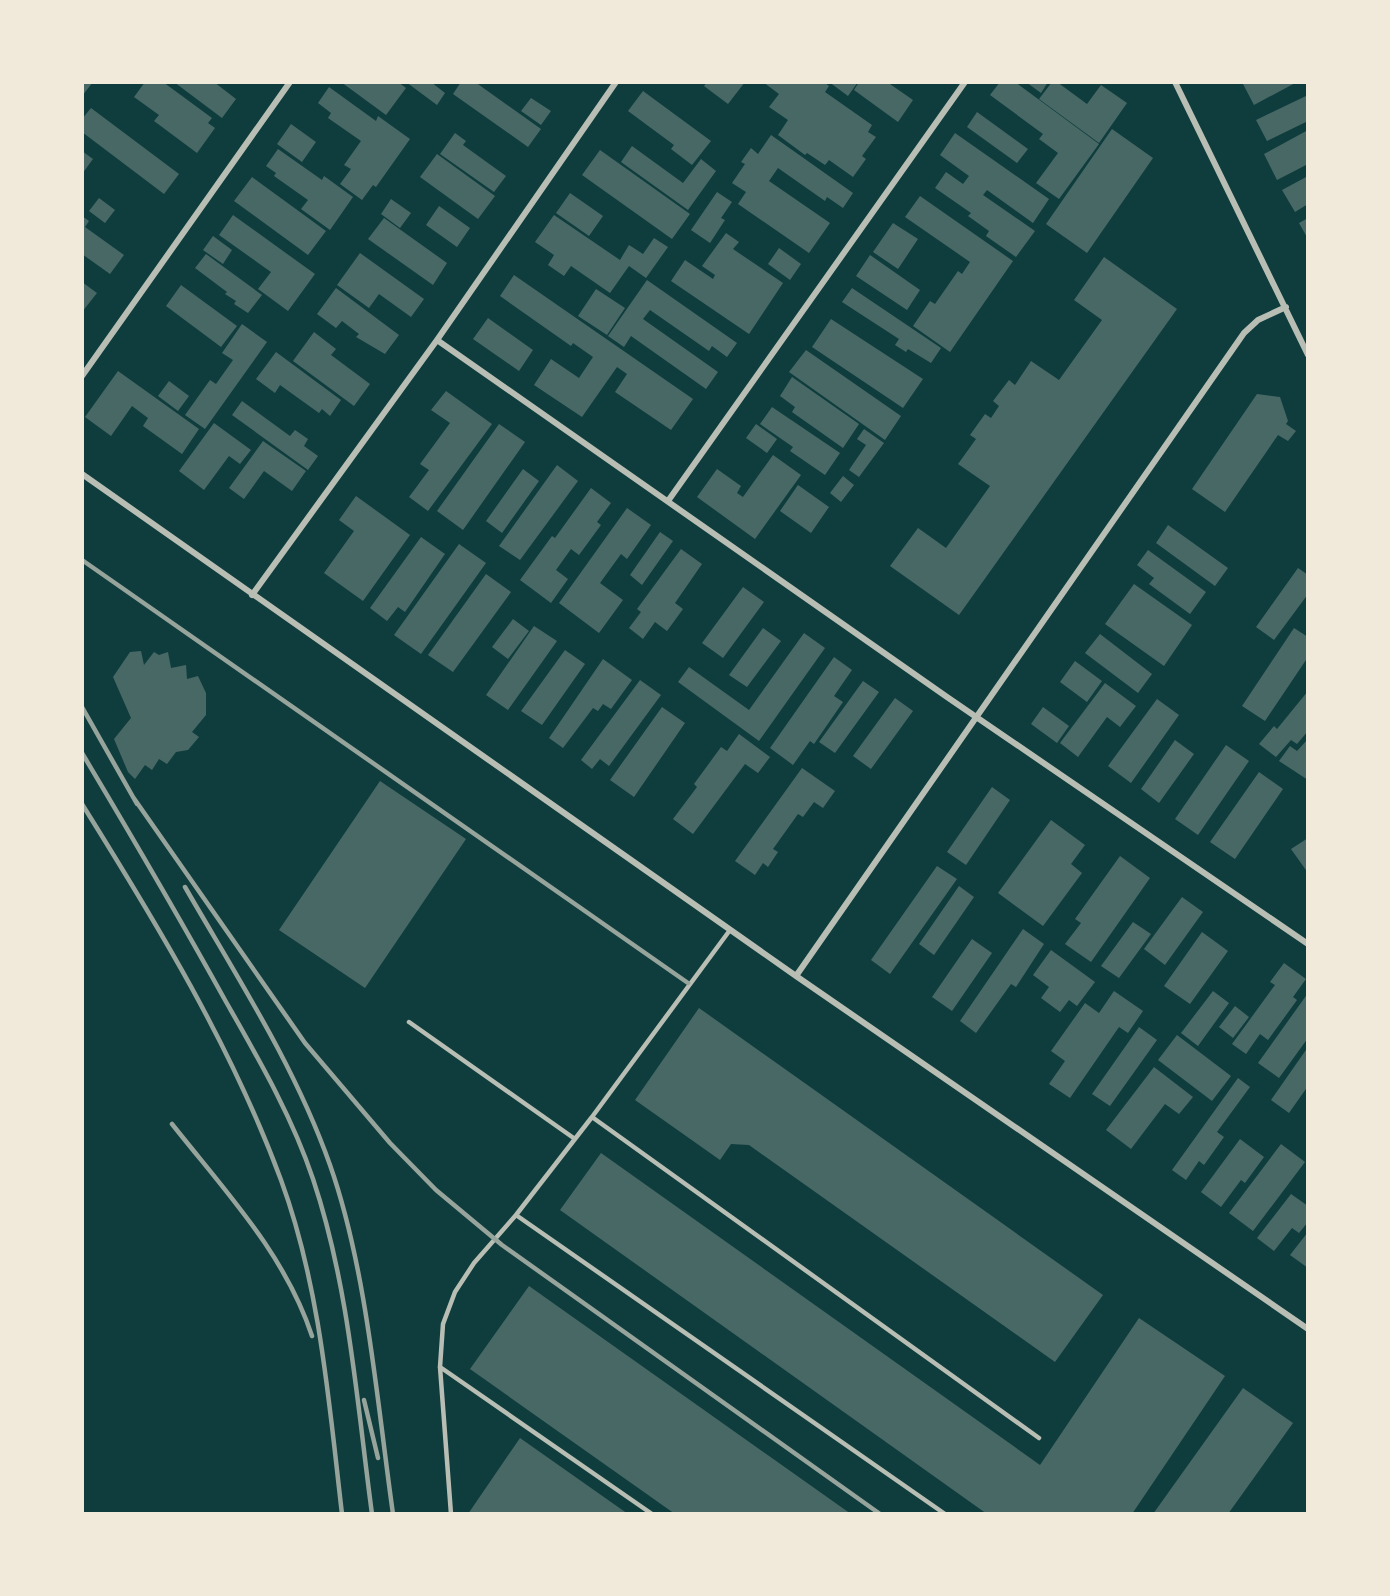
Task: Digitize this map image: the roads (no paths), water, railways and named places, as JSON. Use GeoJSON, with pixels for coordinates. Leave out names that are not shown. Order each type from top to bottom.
{"type":"FeatureCollection","features":[{"type":"Feature","properties":{"kind":"street"},"geometry":{"type":"LineString","coordinates":[[82,376],[290,82]]}},
{"type":"Feature","properties":{"kind":"street"},"geometry":{"type":"LineString","coordinates":[[252,595],[437,340],[616,82]]}},
{"type":"Feature","properties":{"kind":"street"},"geometry":{"type":"LineString","coordinates":[[668,501],[965,82]]}},
{"type":"Feature","properties":{"kind":"street"},"geometry":{"type":"LineString","coordinates":[[1175,82],[1308,355]]}},
{"type":"Feature","properties":{"kind":"street"},"geometry":{"type":"LineString","coordinates":[[796,976],[1244,333],[1258,320],[1286,307]]}},
{"type":"Feature","properties":{"kind":"street"},"geometry":{"type":"LineString","coordinates":[[437,340],[977,717],[1308,944]]}},
{"type":"Feature","properties":{"kind":"street"},"geometry":{"type":"LineString","coordinates":[[82,474],[730,930],[1308,1329]]}},
{"type":"Feature","properties":{"kind":"lane"},"geometry":{"type":"LineString","coordinates":[[451,1514],[440,1367],[443,1324],[455,1292],[474,1263],[516,1215],[592,1117],[730,930]]}},
{"type":"Feature","properties":{"kind":"lane"},"geometry":{"type":"LineString","coordinates":[[409,1022],[574,1139]]}},
{"type":"Feature","properties":{"kind":"lane"},"geometry":{"type":"LineString","coordinates":[[592,1117],[1039,1438]]}},
{"type":"Feature","properties":{"kind":"lane"},"geometry":{"type":"LineString","coordinates":[[516,1215],[945,1514]]}},
{"type":"Feature","properties":{"kind":"lane"},"geometry":{"type":"LineString","coordinates":[[440,1367],[652,1514]]}},
{"type":"Feature","properties":{"kind":"railway"},"geometry":{"type":"LineString","coordinates":[[82,560],[688,983]]}},
{"type":"Feature","properties":{"kind":"railway"},"geometry":{"type":"LineString","coordinates":[[82,707],[137,804]]}},
{"type":"Feature","properties":{"kind":"railway"},"geometry":{"type":"LineString","coordinates":[[82,753],[250,1044],[285,1110],[305,1156],[325,1220],[344,1303],[372,1514]]}},
{"type":"Feature","properties":{"kind":"railway"},"geometry":{"type":"LineString","coordinates":[[133,797],[305,1043],[390,1143],[436,1190],[502,1245],[880,1514]]}},
{"type":"Feature","properties":{"kind":"railway"},"geometry":{"type":"LineString","coordinates":[[82,804],[165,941],[216,1034],[240,1082],[281,1180],[294,1220],[314,1303],[327,1387],[342,1514]]}},
{"type":"Feature","properties":{"kind":"railway"},"geometry":{"type":"LineString","coordinates":[[185,887],[245,988],[282,1057],[300,1092],[330,1165],[343,1206],[362,1292],[393,1514]]}},
{"type":"Feature","properties":{"kind":"railway"},"geometry":{"type":"LineString","coordinates":[[172,1124],[252,1224],[270,1251],[300,1306],[312,1336]]}},
{"type":"Feature","properties":{"kind":"railway"},"geometry":{"type":"LineString","coordinates":[[364,1400],[378,1458]]}}]}
